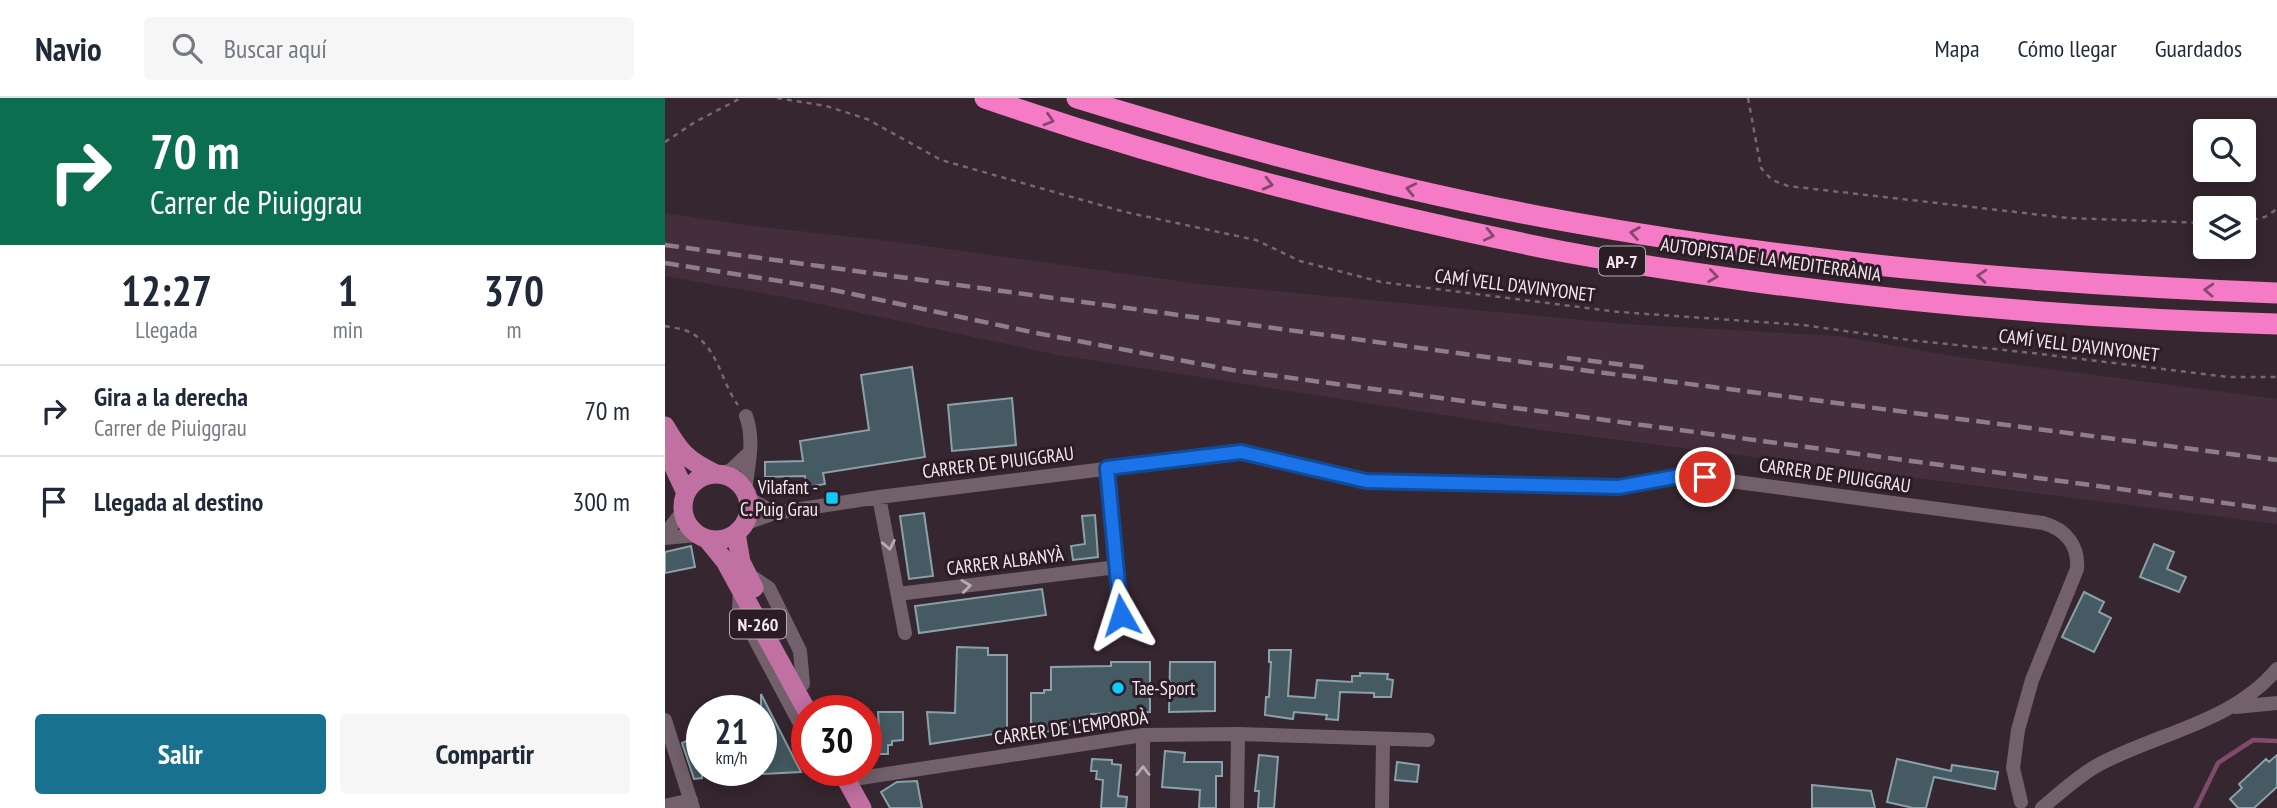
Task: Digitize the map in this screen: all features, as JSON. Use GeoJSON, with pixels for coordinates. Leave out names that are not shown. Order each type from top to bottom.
{"type":"FeatureCollection","features":[{"type":"Feature","properties":{"kind":"highway","name":"AUTOPISTA DE LA MEDITERRÀNIA"},"geometry":{"type":"LineString","coordinates":[[985,98],[1049,120],[1247,179],[1352,206],[1561,251],[1803,288],[1961,306],[2277,324]]}},
{"type":"Feature","properties":{"kind":"highway","name":"AUTOPISTA DE LA MEDITERRÀNIA"},"geometry":{"type":"LineString","coordinates":[[1077,98],[1242,147],[1357,177],[1569,222],[1822,260],[1965,275],[2111,286],[2277,293]]}},
{"type":"Feature","properties":{"kind":"main road"},"geometry":{"type":"LineString","coordinates":[[665,425],[677,446],[693,463],[736,480],[747,495]]}},
{"type":"Feature","properties":{"kind":"main road","name":"N-260"},"geometry":{"type":"LineString","coordinates":[[665,448],[672,458],[688,526],[702,537],[743,581],[808,695]]}},
{"type":"Feature","properties":{"kind":"main road"},"geometry":{"type":"LineString","coordinates":[[684,502],[697,479],[719,474]]}},
{"type":"Feature","properties":{"kind":"main road","name":"N-260"},"geometry":{"type":"LineString","coordinates":[[747,495],[749,509],[740,528],[743,581],[799,695]]}},
{"type":"Feature","properties":{"kind":"main road"},"geometry":{"type":"LineString","coordinates":[[702,537],[722,540],[740,528]]}},
{"type":"Feature","properties":{"kind":"main road"},"geometry":{"type":"LineString","coordinates":[[850,786],[862,808]]}},
{"type":"Feature","properties":{"kind":"street"},"geometry":{"type":"LineString","coordinates":[[746,416],[751,430],[747,495],[775,513]]}},
{"type":"Feature","properties":{"kind":"street"},"geometry":{"type":"LineString","coordinates":[[719,474],[732,469],[751,451]]}},
{"type":"Feature","properties":{"kind":"street","name":"CARRER DE PIUIGGRAU"},"geometry":{"type":"LineString","coordinates":[[740,528],[775,513],[879,497],[1241,452],[1366,481],[1619,487],[1692,476],[2052,525],[2072,543],[2078,560],[2077,569],[2032,680],[2021,720],[2013,761],[2015,805]]}},
{"type":"Feature","properties":{"kind":"street"},"geometry":{"type":"LineString","coordinates":[[1107,468],[1121,615]]}},
{"type":"Feature","properties":{"kind":"street"},"geometry":{"type":"LineString","coordinates":[[879,497],[905,634]]}},
{"type":"Feature","properties":{"kind":"street"},"geometry":{"type":"LineString","coordinates":[[684,502],[665,536],[702,537]]}},
{"type":"Feature","properties":{"kind":"street","name":"CARRER ALBANYÀ"},"geometry":{"type":"LineString","coordinates":[[898,594],[1117,567]]}},
{"type":"Feature","properties":{"kind":"street"},"geometry":{"type":"LineString","coordinates":[[743,581],[739,609],[791,707]]}},
{"type":"Feature","properties":{"kind":"street"},"geometry":{"type":"LineString","coordinates":[[2015,805],[2032,804],[2040,808],[2096,766],[2231,708],[2274,676]]}},
{"type":"Feature","properties":{"kind":"street"},"geometry":{"type":"LineString","coordinates":[[2231,708],[2277,703]]}},
{"type":"Feature","properties":{"kind":"street"},"geometry":{"type":"LineString","coordinates":[[665,720],[692,804],[665,806]]}},
{"type":"Feature","properties":{"kind":"street"},"geometry":{"type":"LineString","coordinates":[[1143,734],[1143,808]]}},
{"type":"Feature","properties":{"kind":"street","name":"CARRER DE L'EMPORDÀ"},"geometry":{"type":"LineString","coordinates":[[882,770],[1143,734],[1428,740]]}},
{"type":"Feature","properties":{"kind":"street"},"geometry":{"type":"LineString","coordinates":[[1237,808],[1238,734]]}},
{"type":"Feature","properties":{"kind":"street"},"geometry":{"type":"LineString","coordinates":[[1383,740],[1383,808]]}},
{"type":"Feature","properties":{"kind":"path"},"geometry":{"type":"LineString","coordinates":[[665,142],[695,122],[741,98]]}},
{"type":"Feature","properties":{"kind":"path","name":"CAMÍ VELL D'AVINYONET"},"geometry":{"type":"LineString","coordinates":[[777,98],[826,106],[867,119],[921,150],[953,164],[1125,212],[1257,240],[1300,261],[1381,282],[1619,312],[1803,325],[1909,341],[2228,377],[2277,377]]}},
{"type":"Feature","properties":{"kind":"path"},"geometry":{"type":"LineString","coordinates":[[1748,98],[1761,168],[1772,180],[1788,186],[2068,218],[2193,223]]}},
{"type":"Feature","properties":{"kind":"path"},"geometry":{"type":"LineString","coordinates":[[2256,219],[2277,209]]}},
{"type":"Feature","properties":{"kind":"path"},"geometry":{"type":"LineString","coordinates":[[665,326],[688,331],[704,342],[717,362],[731,396],[746,416]]}},
{"type":"Feature","properties":{"kind":"shaded area"},"geometry":{"type":"Polygon","coordinates":[[[665,213],[1200,284],[1624,324],[1838,336],[1959,357],[2277,399],[2277,524],[1541,430],[1058,355],[806,301],[665,276],[665,213]]]}},
{"type":"Feature","properties":{"kind":"building"},"geometry":{"type":"Polygon","coordinates":[[[912,367],[925,457],[823,473],[825,484],[807,487],[805,476],[765,477],[765,462],[803,461],[800,441],[869,430],[861,375],[912,367]]]}},
{"type":"Feature","properties":{"kind":"building"},"geometry":{"type":"Polygon","coordinates":[[[1012,398],[1016,445],[952,451],[948,405],[1012,398]]]}},
{"type":"Feature","properties":{"kind":"building"},"geometry":{"type":"Polygon","coordinates":[[[924,513],[933,576],[909,579],[900,516],[924,513]]]}},
{"type":"Feature","properties":{"kind":"building"},"geometry":{"type":"Polygon","coordinates":[[[1095,515],[1098,557],[1073,560],[1071,546],[1085,544],[1082,516],[1095,515]]]}},
{"type":"Feature","properties":{"kind":"building"},"geometry":{"type":"Polygon","coordinates":[[[2154,544],[2174,552],[2167,569],[2186,577],[2179,592],[2140,577],[2154,544]]]}},
{"type":"Feature","properties":{"kind":"building"},"geometry":{"type":"Polygon","coordinates":[[[691,546],[695,567],[665,573],[665,552],[691,546]]]}},
{"type":"Feature","properties":{"kind":"building"},"geometry":{"type":"Polygon","coordinates":[[[1042,589],[1046,615],[919,633],[915,606],[1042,589]]]}},
{"type":"Feature","properties":{"kind":"building"},"geometry":{"type":"Polygon","coordinates":[[[2084,592],[2104,602],[2099,612],[2111,618],[2094,652],[2062,637],[2084,592]]]}},
{"type":"Feature","properties":{"kind":"building"},"geometry":{"type":"Polygon","coordinates":[[[957,647],[988,648],[988,655],[1007,655],[1007,732],[930,744],[927,712],[955,713],[957,647]]]}},
{"type":"Feature","properties":{"kind":"building"},"geometry":{"type":"Polygon","coordinates":[[[1269,650],[1291,650],[1288,696],[1315,698],[1317,680],[1352,682],[1352,676],[1360,676],[1360,673],[1388,674],[1387,679],[1393,680],[1391,697],[1374,697],[1374,693],[1340,692],[1338,720],[1326,719],[1327,715],[1294,712],[1293,719],[1265,715],[1266,697],[1269,697],[1269,650]]]}},
{"type":"Feature","properties":{"kind":"building"},"geometry":{"type":"Polygon","coordinates":[[[1111,662],[1150,662],[1150,712],[1091,714],[1091,722],[1051,727],[1051,731],[1031,733],[1031,693],[1051,690],[1051,667],[1111,666],[1111,662]]]}},
{"type":"Feature","properties":{"kind":"building"},"geometry":{"type":"Polygon","coordinates":[[[1170,662],[1215,662],[1215,711],[1169,712],[1170,662]]]}},
{"type":"Feature","properties":{"kind":"building"},"geometry":{"type":"Polygon","coordinates":[[[882,712],[903,712],[903,740],[892,741],[892,745],[888,745],[888,754],[882,754],[882,712]]]}},
{"type":"Feature","properties":{"kind":"building"},"geometry":{"type":"Polygon","coordinates":[[[777,725],[791,752],[791,772],[777,773],[777,725]]]}},
{"type":"Feature","properties":{"kind":"building"},"geometry":{"type":"Polygon","coordinates":[[[1165,751],[1185,753],[1184,762],[1222,762],[1222,776],[1216,776],[1216,808],[1199,808],[1200,790],[1162,787],[1165,751]]]}},
{"type":"Feature","properties":{"kind":"building"},"geometry":{"type":"Polygon","coordinates":[[[1259,755],[1278,757],[1274,808],[1258,808],[1259,791],[1255,791],[1259,755]]]}},
{"type":"Feature","properties":{"kind":"building"},"geometry":{"type":"Polygon","coordinates":[[[2277,755],[2277,787],[2254,808],[2238,808],[2230,799],[2242,788],[2239,784],[2266,759],[2269,762],[2277,755]]]}},
{"type":"Feature","properties":{"kind":"building"},"geometry":{"type":"Polygon","coordinates":[[[1092,759],[1112,760],[1112,764],[1121,765],[1118,796],[1127,797],[1126,808],[1101,808],[1103,780],[1096,779],[1097,771],[1091,771],[1092,759]]]}},
{"type":"Feature","properties":{"kind":"building"},"geometry":{"type":"Polygon","coordinates":[[[1897,759],[1951,771],[1952,765],[1998,772],[1995,789],[1934,777],[1926,808],[1887,802],[1897,759]]]}},
{"type":"Feature","properties":{"kind":"building"},"geometry":{"type":"Polygon","coordinates":[[[1397,762],[1419,765],[1417,782],[1395,780],[1397,762]]]}},
{"type":"Feature","properties":{"kind":"building"},"geometry":{"type":"Polygon","coordinates":[[[917,781],[922,808],[890,808],[881,792],[897,782],[917,781]]]}},
{"type":"Feature","properties":{"kind":"building"},"geometry":{"type":"Polygon","coordinates":[[[1812,785],[1871,791],[1875,808],[1812,808],[1812,785]]]}},
{"type":"Feature","properties":{"kind":"waterway"},"geometry":{"type":"LineString","coordinates":[[2196,808],[2218,763],[2253,740],[2277,741]]}},
{"type":"Feature","properties":{"kind":"railway"},"geometry":{"type":"LineString","coordinates":[[665,245],[1589,371],[2277,460]]}},
{"type":"Feature","properties":{"kind":"railway"},"geometry":{"type":"LineString","coordinates":[[665,263],[824,288],[1036,333],[1232,370],[2277,510]]}},
{"type":"Feature","properties":{"kind":"railway"},"geometry":{"type":"LineString","coordinates":[[1567,358],[1650,368]]}},
{"type":"Feature","properties":{"kind":"place","name":"Vilafant - C. Puig Grau"},"geometry":{"type":"Point","coordinates":[832,498]}},
{"type":"Feature","properties":{"kind":"place","name":"Tae-Sport"},"geometry":{"type":"Point","coordinates":[1118,688]}},
{"type":"Feature","properties":{"kind":"route"},"geometry":{"type":"LineString","coordinates":[[1121,615],[1107,468],[1241,452],[1366,481],[1619,487],[1680,476],[1705,477]]}}]}
